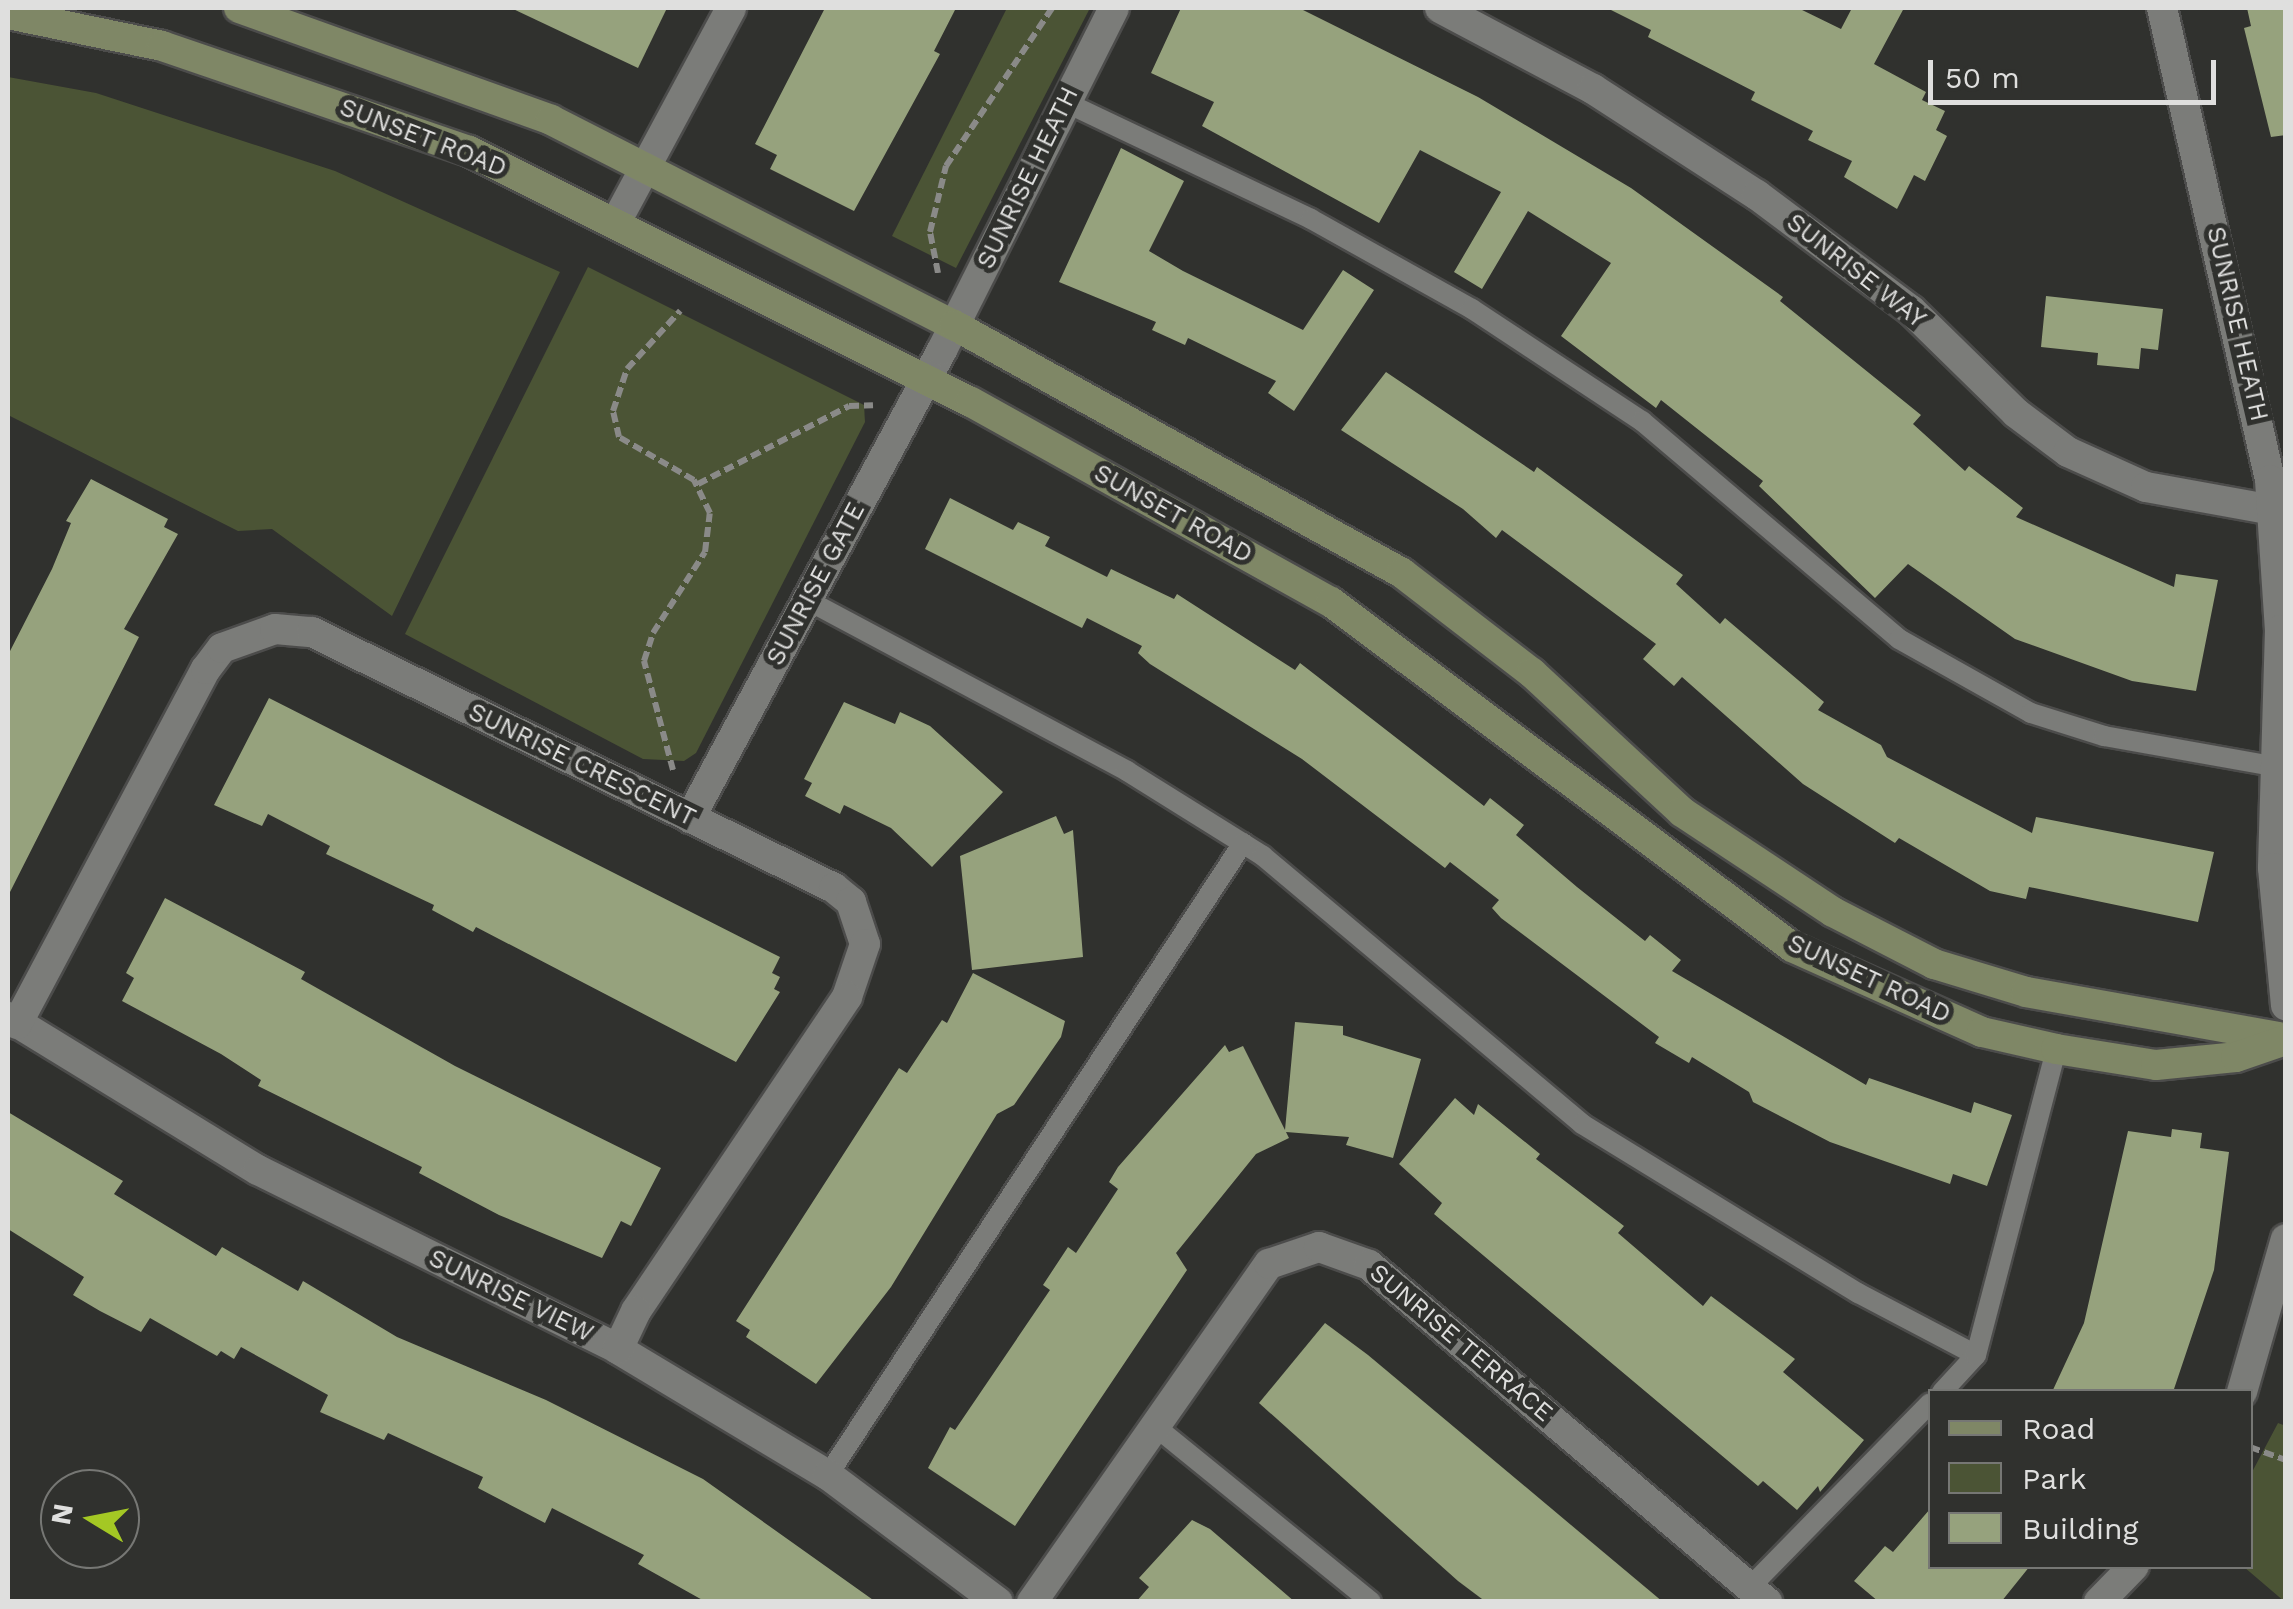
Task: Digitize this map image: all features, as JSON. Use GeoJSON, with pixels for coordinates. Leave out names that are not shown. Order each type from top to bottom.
{"type":"FeatureCollection","features":[{"type":"Feature","properties":{"kind":"street","name":"SUNSET ROAD"},"geometry":{"type":"LineString","coordinates":[[239,8],[443,76],[646,168],[948,337],[1402,573],[1532,673],[1682,812],[1832,912],[1934,964],[2026,992],[2286,1039]]}},
{"type":"Feature","properties":{"kind":"street"},"geometry":{"type":"LineString","coordinates":[[616,222],[731,8]]}},
{"type":"Feature","properties":{"kind":"street","name":"SUNRISE HEATH"},"geometry":{"type":"LineString","coordinates":[[948,337],[1114,8]]}},
{"type":"Feature","properties":{"kind":"street","name":"SUNRISE WAY"},"geometry":{"type":"LineString","coordinates":[[1440,8],[1593,88],[1758,195],[1911,310],[2016,413],[2068,452],[2146,487],[2273,510]]}},
{"type":"Feature","properties":{"kind":"street","name":"SUNRISE HEATH"},"geometry":{"type":"LineString","coordinates":[[2162,8],[2252,384],[2273,510],[2280,630],[2272,766],[2286,1005]]}},
{"type":"Feature","properties":{"kind":"street","name":"SUNSET ROAD"},"geometry":{"type":"LineString","coordinates":[[8,14],[162,46],[469,151],[926,380],[1331,602],[1792,946],[1982,1032],[2156,1066],[2236,1057],[2286,1039]]}},
{"type":"Feature","properties":{"kind":"street","name":"SUNRISE GATE"},"geometry":{"type":"LineString","coordinates":[[690,818],[948,337]]}},
{"type":"Feature","properties":{"kind":"street","name":"SUNRISE CRESCENT"},"geometry":{"type":"LineString","coordinates":[[12,1020],[206,668],[222,648],[243,637],[274,629],[312,632],[834,888],[851,902],[865,944],[847,997],[636,1311],[618,1348]]}},
{"type":"Feature","properties":{"kind":"street","name":"SUNRISE VIEW"},"geometry":{"type":"LineString","coordinates":[[12,1020],[258,1170],[618,1348],[828,1476],[998,1602]]}},
{"type":"Feature","properties":{"kind":"street"},"geometry":{"type":"LineString","coordinates":[[2243,1389],[2286,1239]]}},
{"type":"Feature","properties":{"kind":"street","name":"SUNRISE TERRACE"},"geometry":{"type":"LineString","coordinates":[[1032,1602],[1269,1264],[1302,1248],[1337,1248],[1370,1265],[1759,1594]]}},
{"type":"Feature","properties":{"kind":"street"},"geometry":{"type":"LineString","coordinates":[[2098,1602],[2131,1569]]}},
{"type":"Feature","properties":{"kind":"lane"},"geometry":{"type":"LineString","coordinates":[[1065,102],[1311,220],[1472,309],[1642,421],[1899,638],[2031,713],[2121,739],[2272,766]]}},
{"type":"Feature","properties":{"kind":"lane"},"geometry":{"type":"LineString","coordinates":[[807,600],[1127,771],[1243,843],[1582,1124],[1858,1293],[1976,1356]]}},
{"type":"Feature","properties":{"kind":"lane"},"geometry":{"type":"LineString","coordinates":[[828,1476],[1243,843]]}},
{"type":"Feature","properties":{"kind":"lane"},"geometry":{"type":"LineString","coordinates":[[1945,1389],[1976,1356],[2056,1049]]}},
{"type":"Feature","properties":{"kind":"lane"},"geometry":{"type":"LineString","coordinates":[[1759,1594],[1928,1405]]}},
{"type":"Feature","properties":{"kind":"lane"},"geometry":{"type":"LineString","coordinates":[[1156,1427],[1371,1602]]}},
{"type":"Feature","properties":{"kind":"path"},"geometry":{"type":"LineString","coordinates":[[938,272],[930,232],[946,166],[1052,8]]}},
{"type":"Feature","properties":{"kind":"path"},"geometry":{"type":"LineString","coordinates":[[674,775],[644,661],[652,633],[704,552],[710,512],[698,484],[619,437],[613,411],[627,368],[680,311]]}},
{"type":"Feature","properties":{"kind":"path"},"geometry":{"type":"LineString","coordinates":[[698,484],[849,406],[872,406]]}},
{"type":"Feature","properties":{"kind":"path"},"geometry":{"type":"LineString","coordinates":[[2253,1447],[2286,1460]]}},
{"type":"Feature","properties":{"kind":"green space"},"geometry":{"type":"Polygon","coordinates":[[[1007,8],[1090,8],[956,268],[892,236],[1007,8]]]}},
{"type":"Feature","properties":{"kind":"green space"},"geometry":{"type":"Polygon","coordinates":[[[8,77],[96,93],[335,171],[560,272],[392,616],[272,529],[238,531],[8,415],[8,77]]]}},
{"type":"Feature","properties":{"kind":"green space"},"geometry":{"type":"Polygon","coordinates":[[[588,267],[864,405],[865,422],[696,753],[684,761],[643,759],[405,634],[588,267]]]}},
{"type":"Feature","properties":{"kind":"green space"},"geometry":{"type":"Polygon","coordinates":[[[2278,1423],[2286,1426],[2285,1602],[2246,1569],[2253,1569],[2253,1470],[2278,1423]]]}},
{"type":"Feature","properties":{"kind":"building"},"geometry":{"type":"Polygon","coordinates":[[[511,8],[667,8],[638,68],[511,8]]]}},
{"type":"Feature","properties":{"kind":"building"},"geometry":{"type":"Polygon","coordinates":[[[825,8],[956,8],[934,51],[940,54],[854,211],[770,169],[777,155],[755,144],[825,8]]]}},
{"type":"Feature","properties":{"kind":"building"},"geometry":{"type":"Polygon","coordinates":[[[1181,8],[1299,8],[1478,97],[1631,188],[1783,297],[1780,301],[1921,415],[1913,424],[1965,471],[1969,466],[2023,508],[2016,517],[2174,587],[2176,574],[2218,580],[2196,691],[2132,681],[2015,639],[1908,564],[1875,598],[1759,486],[1763,481],[1661,400],[1656,408],[1561,336],[1611,263],[1528,211],[1482,289],[1454,272],[1501,192],[1420,150],[1379,223],[1202,126],[1214,102],[1151,73],[1181,8]]]}},
{"type":"Feature","properties":{"kind":"building"},"geometry":{"type":"Polygon","coordinates":[[[1607,8],[1798,8],[1841,29],[1852,8],[1904,8],[1874,64],[1926,92],[1922,100],[1945,111],[1936,130],[1947,136],[1925,181],[1914,175],[1897,209],[1844,177],[1852,161],[1808,140],[1813,131],[1751,100],[1755,92],[1648,37],[1651,30],[1607,8]]]}},
{"type":"Feature","properties":{"kind":"building"},"geometry":{"type":"Polygon","coordinates":[[[2247,8],[2286,8],[2286,135],[2271,137],[2244,28],[2251,26],[2247,8]]]}},
{"type":"Feature","properties":{"kind":"building"},"geometry":{"type":"Polygon","coordinates":[[[1121,148],[1184,181],[1149,251],[1183,271],[1303,330],[1343,270],[1374,290],[1294,411],[1268,393],[1276,381],[1188,338],[1185,345],[1152,330],[1156,322],[1059,282],[1121,148]]]}},
{"type":"Feature","properties":{"kind":"building"},"geometry":{"type":"Polygon","coordinates":[[[2046,296],[2163,309],[2158,350],[2141,348],[2139,369],[2097,365],[2098,353],[2041,347],[2046,296]]]}},
{"type":"Feature","properties":{"kind":"building"},"geometry":{"type":"Polygon","coordinates":[[[1386,372],[1534,472],[1537,467],[1683,575],[1676,584],[1720,624],[1725,618],[1824,702],[1818,710],[1881,745],[1887,757],[2032,833],[2036,817],[2214,852],[2198,922],[2029,887],[2026,899],[1990,891],[1899,838],[1895,843],[1803,784],[1682,677],[1674,686],[1643,659],[1656,644],[1502,530],[1496,538],[1463,509],[1341,430],[1386,372]]]}},
{"type":"Feature","properties":{"kind":"building"},"geometry":{"type":"Polygon","coordinates":[[[91,479],[168,519],[164,527],[178,534],[124,629],[139,637],[8,896],[8,655],[52,569],[71,523],[66,521],[91,479]]]}},
{"type":"Feature","properties":{"kind":"building"},"geometry":{"type":"Polygon","coordinates":[[[950,498],[1013,530],[1018,522],[1050,537],[1045,546],[1107,577],[1111,569],[1174,599],[1177,594],[1295,670],[1300,663],[1484,806],[1490,798],[1524,825],[1516,835],[1645,941],[1650,935],[1681,960],[1672,971],[1866,1085],[1869,1078],[1971,1113],[1974,1102],[2012,1115],[1987,1186],[1953,1174],[1950,1184],[1830,1142],[1753,1102],[1749,1092],[1692,1057],[1689,1063],[1655,1043],[1659,1037],[1501,918],[1492,908],[1499,900],[1450,862],[1445,868],[1302,759],[1150,664],[1138,653],[1142,646],[1087,618],[1082,628],[925,549],[950,498]]]}},
{"type":"Feature","properties":{"kind":"building"},"geometry":{"type":"Polygon","coordinates":[[[269,698],[780,957],[772,973],[780,977],[774,989],[780,992],[736,1062],[476,927],[473,932],[432,910],[434,905],[326,854],[330,846],[268,814],[262,826],[214,805],[269,698]]]}},
{"type":"Feature","properties":{"kind":"building"},"geometry":{"type":"Polygon","coordinates":[[[844,702],[895,724],[900,712],[930,726],[1003,792],[932,867],[891,828],[844,805],[840,814],[805,796],[812,783],[804,779],[844,702]]]}},
{"type":"Feature","properties":{"kind":"building"},"geometry":{"type":"Polygon","coordinates":[[[1056,816],[1064,834],[1073,830],[1083,957],[972,970],[960,856],[1056,816]]]}},
{"type":"Feature","properties":{"kind":"building"},"geometry":{"type":"Polygon","coordinates":[[[165,898],[305,972],[301,979],[455,1066],[661,1168],[631,1226],[621,1221],[602,1258],[499,1215],[419,1173],[422,1167],[258,1086],[261,1080],[221,1054],[122,1001],[134,978],[126,973],[165,898]]]}},
{"type":"Feature","properties":{"kind":"building"},"geometry":{"type":"Polygon","coordinates":[[[973,973],[1065,1021],[1061,1037],[1014,1105],[997,1114],[891,1287],[816,1384],[746,1337],[750,1330],[736,1321],[899,1068],[907,1073],[942,1020],[947,1023],[973,973]]]}},
{"type":"Feature","properties":{"kind":"building"},"geometry":{"type":"Polygon","coordinates":[[[1295,1022],[1343,1026],[1343,1035],[1421,1059],[1393,1158],[1346,1145],[1349,1137],[1286,1132],[1289,1138],[1256,1154],[1176,1253],[1187,1270],[1015,1526],[928,1468],[950,1427],[955,1430],[1050,1290],[1043,1285],[1068,1247],[1076,1253],[1118,1189],[1109,1182],[1118,1167],[1225,1045],[1229,1052],[1243,1046],[1285,1130],[1295,1022]]]}},
{"type":"Feature","properties":{"kind":"building"},"geometry":{"type":"Polygon","coordinates":[[[1455,1098],[1474,1115],[1478,1104],[1540,1154],[1536,1159],[1624,1226],[1618,1233],[1703,1306],[1711,1296],[1795,1359],[1783,1372],[1864,1440],[1820,1492],[1818,1486],[1797,1510],[1763,1481],[1758,1486],[1434,1214],[1442,1203],[1399,1164],[1455,1098]]]}},
{"type":"Feature","properties":{"kind":"building"},"geometry":{"type":"Polygon","coordinates":[[[8,1112],[123,1181],[114,1194],[216,1256],[222,1247],[298,1291],[303,1281],[397,1337],[546,1400],[703,1479],[876,1602],[706,1602],[638,1564],[644,1555],[552,1508],[545,1523],[478,1488],[483,1477],[388,1433],[384,1440],[320,1412],[328,1395],[241,1347],[234,1359],[221,1351],[217,1356],[150,1318],[141,1332],[100,1311],[73,1295],[84,1277],[8,1229],[8,1112]]]}},
{"type":"Feature","properties":{"kind":"building"},"geometry":{"type":"Polygon","coordinates":[[[2172,1129],[2202,1133],[2200,1148],[2229,1152],[2214,1270],[2174,1389],[2053,1389],[2084,1323],[2128,1131],[2171,1137],[2172,1129]]]}},
{"type":"Feature","properties":{"kind":"building"},"geometry":{"type":"Polygon","coordinates":[[[1325,1323],[1663,1602],[1486,1602],[1458,1581],[1259,1403],[1325,1323]]]}},
{"type":"Feature","properties":{"kind":"building"},"geometry":{"type":"Polygon","coordinates":[[[1928,1511],[1928,1569],[2028,1569],[2001,1602],[1879,1602],[1854,1581],[1885,1546],[1893,1552],[1928,1511]]]}},
{"type":"Feature","properties":{"kind":"building"},"geometry":{"type":"Polygon","coordinates":[[[1192,1520],[1210,1529],[1295,1602],[1136,1602],[1149,1587],[1139,1578],[1192,1520]]]}}]}
